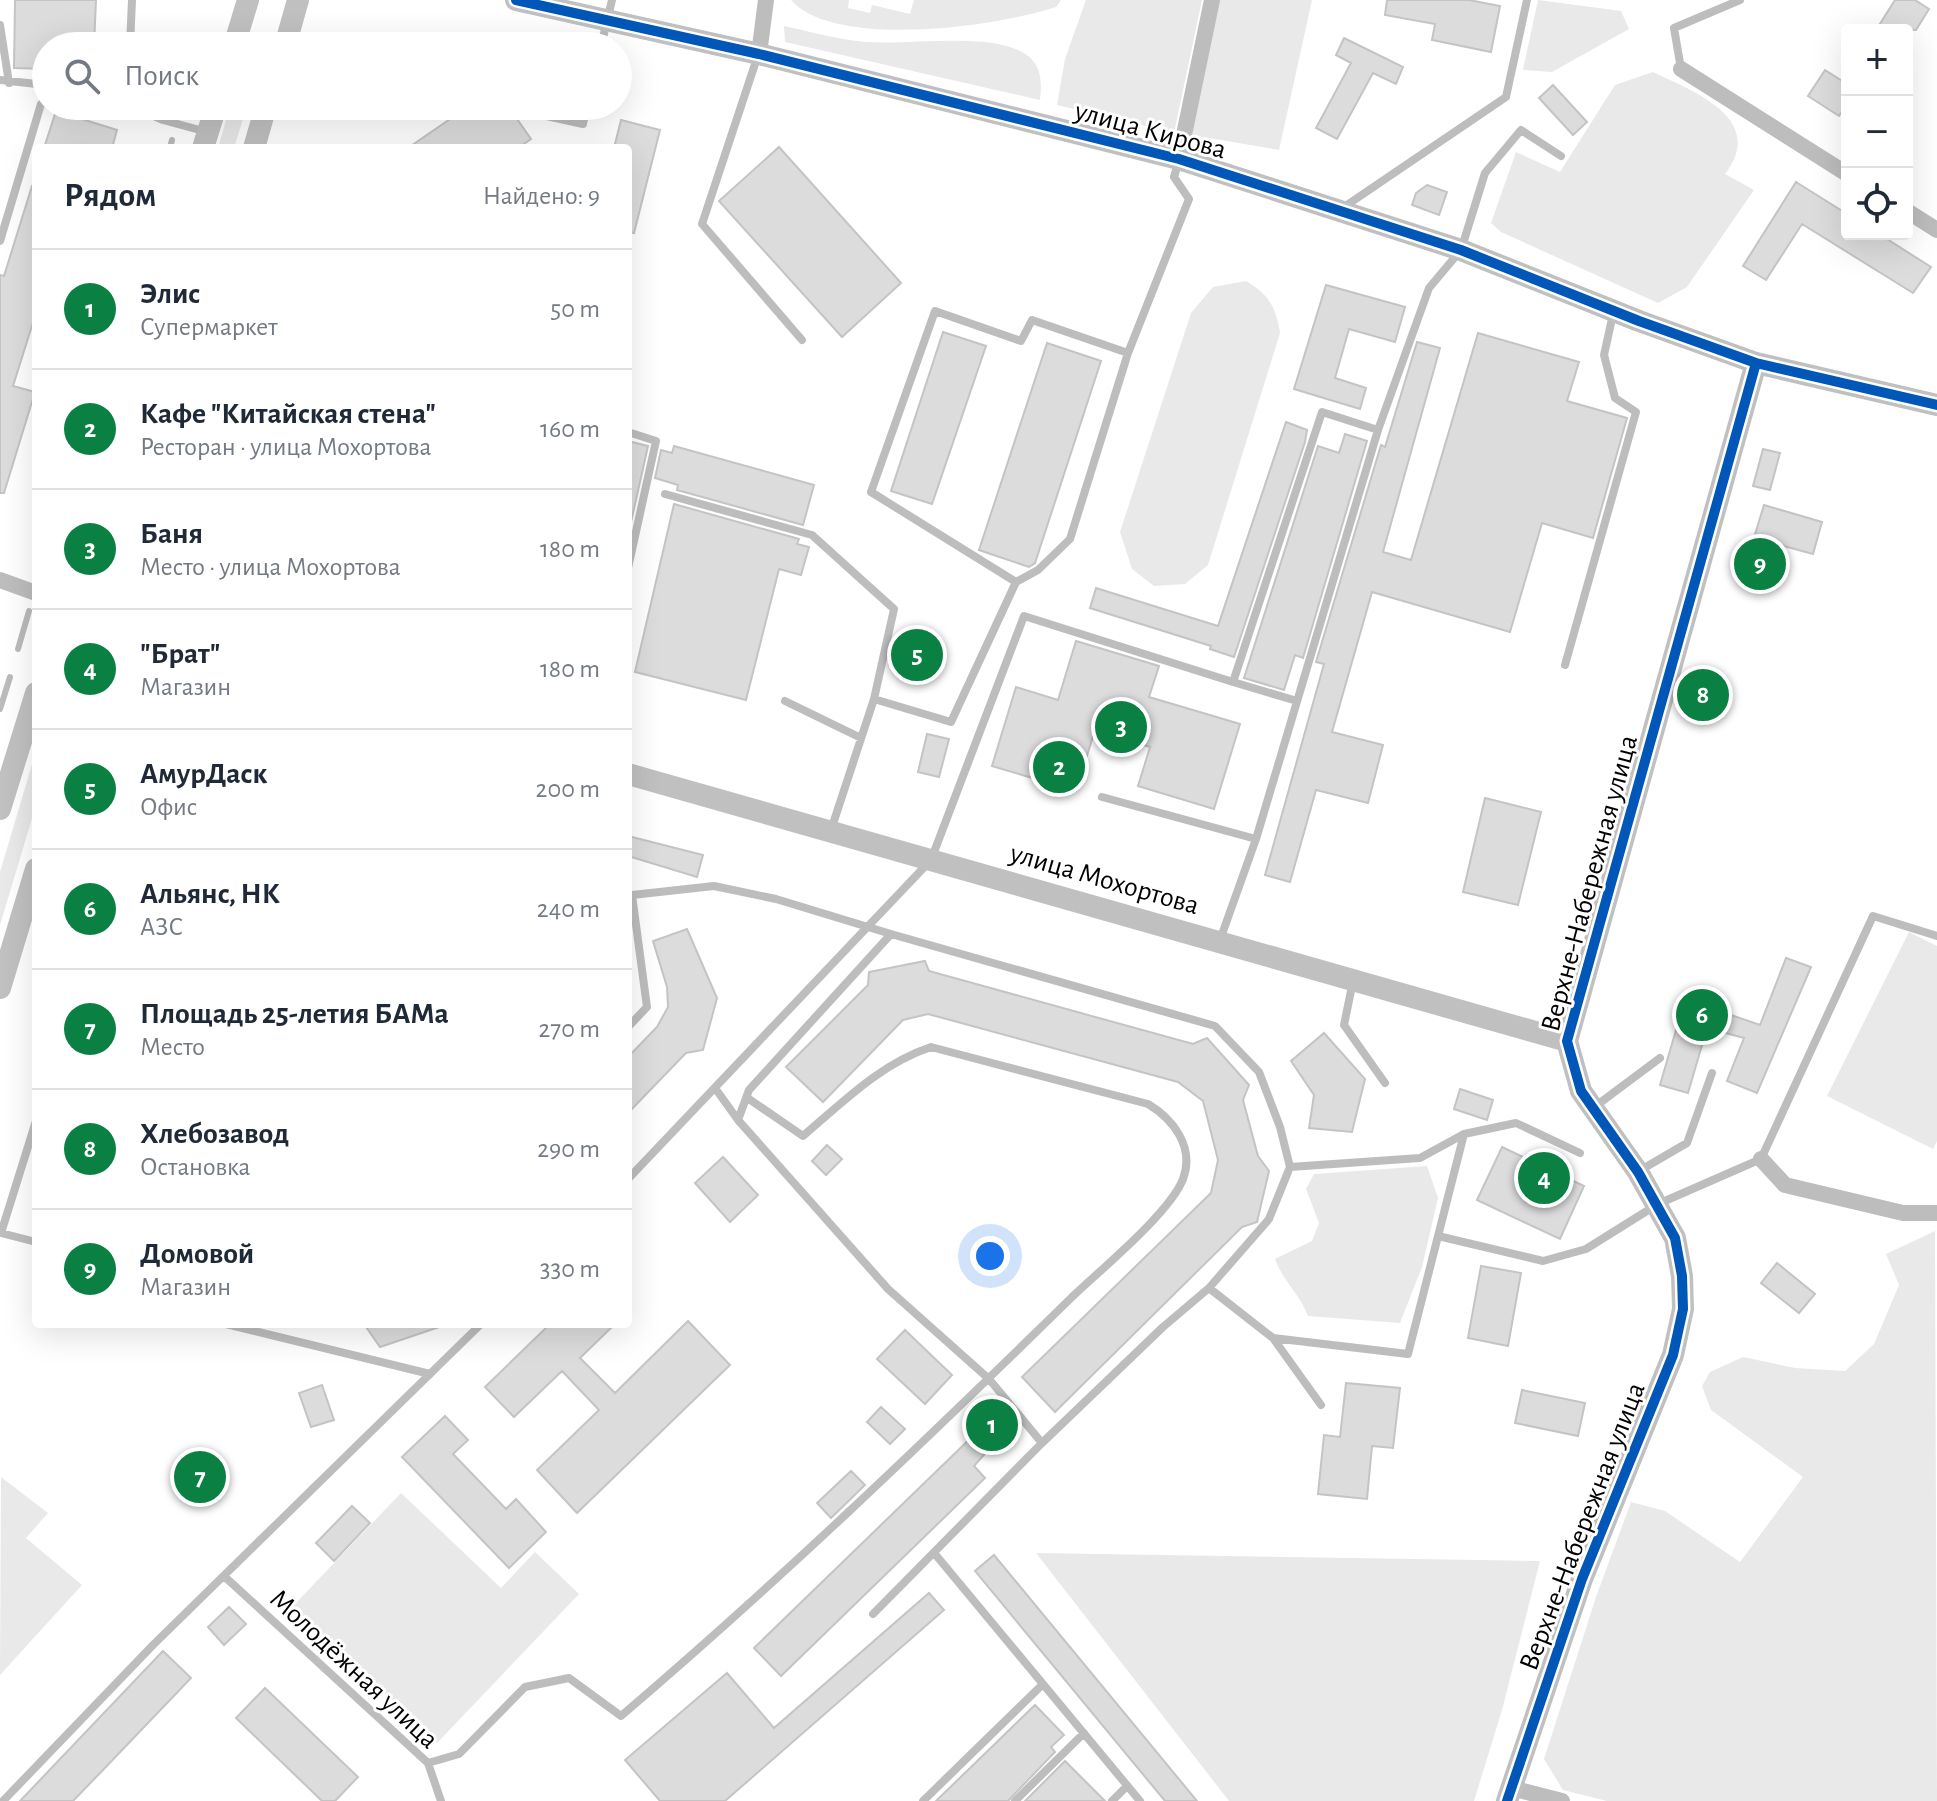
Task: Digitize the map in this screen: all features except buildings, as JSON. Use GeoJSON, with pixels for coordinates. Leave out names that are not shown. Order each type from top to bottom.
{"type":"FeatureCollection","features":[{"type":"Feature","properties":{"kind":"street"},"geometry":{"type":"LineString","coordinates":[[238,32],[248,0]]}},
{"type":"Feature","properties":{"kind":"street"},"geometry":{"type":"LineString","coordinates":[[289,32],[298,0]]}},
{"type":"Feature","properties":{"kind":"street","name":"улица Кирова"},"geometry":{"type":"LineString","coordinates":[[516,0],[610,9],[759,54],[1179,159],[1461,250],[1756,363],[1937,405]]}},
{"type":"Feature","properties":{"kind":"street"},"geometry":{"type":"LineString","coordinates":[[759,54],[766,0]]}},
{"type":"Feature","properties":{"kind":"street"},"geometry":{"type":"LineString","coordinates":[[1179,159],[1212,0]]}},
{"type":"Feature","properties":{"kind":"street"},"geometry":{"type":"LineString","coordinates":[[1681,69],[1841,170]]}},
{"type":"Feature","properties":{"kind":"street"},"geometry":{"type":"LineString","coordinates":[[205,140],[211,120]]}},
{"type":"Feature","properties":{"kind":"street"},"geometry":{"type":"LineString","coordinates":[[255,144],[262,120]]}},
{"type":"Feature","properties":{"kind":"street"},"geometry":{"type":"LineString","coordinates":[[1913,215],[1937,230]]}},
{"type":"Feature","properties":{"kind":"street","name":"Верхне-Набережная улица"},"geometry":{"type":"LineString","coordinates":[[1509,1795],[1582,1579],[1673,1355],[1683,1309],[1682,1276],[1675,1238],[1638,1172],[1591,1109],[1574,1074],[1567,1041],[1756,363]]}},
{"type":"Feature","properties":{"kind":"street"},"geometry":{"type":"LineString","coordinates":[[0,580],[32,592]]}},
{"type":"Feature","properties":{"kind":"street"},"geometry":{"type":"LineString","coordinates":[[0,809],[32,706]]}},
{"type":"Feature","properties":{"kind":"street","name":"улица Мохортова"},"geometry":{"type":"LineString","coordinates":[[632,775],[1567,1041]]}},
{"type":"Feature","properties":{"kind":"street"},"geometry":{"type":"LineString","coordinates":[[0,988],[32,882]]}},
{"type":"Feature","properties":{"kind":"street"},"geometry":{"type":"LineString","coordinates":[[1761,1159],[1785,1185],[1903,1213],[1937,1213]]}},
{"type":"Feature","properties":{"kind":"street"},"geometry":{"type":"LineString","coordinates":[[1509,1795],[1562,1801]]}},
{"type":"Feature","properties":{"kind":"lane"},"geometry":{"type":"LineString","coordinates":[[131,32],[132,0]]}},
{"type":"Feature","properties":{"kind":"lane"},"geometry":{"type":"LineString","coordinates":[[1337,212],[1506,97],[1527,0]]}},
{"type":"Feature","properties":{"kind":"lane"},"geometry":{"type":"LineString","coordinates":[[1681,69],[1674,28],[1740,0]]}},
{"type":"Feature","properties":{"kind":"lane"},"geometry":{"type":"LineString","coordinates":[[604,32],[610,9]]}},
{"type":"Feature","properties":{"kind":"lane"},"geometry":{"type":"LineString","coordinates":[[0,25],[5,82],[32,84]]}},
{"type":"Feature","properties":{"kind":"lane"},"geometry":{"type":"LineString","coordinates":[[759,54],[702,224],[802,340]]}},
{"type":"Feature","properties":{"kind":"lane"},"geometry":{"type":"LineString","coordinates":[[0,241],[36,120]]}},
{"type":"Feature","properties":{"kind":"lane"},"geometry":{"type":"LineString","coordinates":[[163,120],[205,140]]}},
{"type":"Feature","properties":{"kind":"lane"},"geometry":{"type":"LineString","coordinates":[[565,120],[583,124],[584,120]]}},
{"type":"Feature","properties":{"kind":"lane"},"geometry":{"type":"LineString","coordinates":[[1219,942],[1256,839],[1378,430],[1429,288],[1461,250],[1485,173],[1521,130],[1561,156]]}},
{"type":"Feature","properties":{"kind":"lane"},"geometry":{"type":"LineString","coordinates":[[874,699],[951,722],[1016,582],[1038,570],[1070,539],[1128,353],[1189,199],[1174,177],[1179,159]]}},
{"type":"Feature","properties":{"kind":"lane"},"geometry":{"type":"LineString","coordinates":[[1565,665],[1636,412],[1615,398],[1604,355],[1614,310]]}},
{"type":"Feature","properties":{"kind":"lane"},"geometry":{"type":"LineString","coordinates":[[1016,582],[871,492],[935,311],[1021,341],[1032,320],[1128,353]]}},
{"type":"Feature","properties":{"kind":"lane"},"geometry":{"type":"LineString","coordinates":[[1233,682],[1322,412],[1378,430]]}},
{"type":"Feature","properties":{"kind":"lane"},"geometry":{"type":"LineString","coordinates":[[632,433],[656,441],[632,550]]}},
{"type":"Feature","properties":{"kind":"lane"},"geometry":{"type":"LineString","coordinates":[[665,494],[812,535],[894,609],[874,699],[831,831]]}},
{"type":"Feature","properties":{"kind":"lane"},"geometry":{"type":"LineString","coordinates":[[632,1175],[931,860],[1024,616],[1297,701]]}},
{"type":"Feature","properties":{"kind":"lane"},"geometry":{"type":"LineString","coordinates":[[785,701],[861,738]]}},
{"type":"Feature","properties":{"kind":"lane"},"geometry":{"type":"LineString","coordinates":[[1102,797],[1256,839]]}},
{"type":"Feature","properties":{"kind":"lane"},"geometry":{"type":"LineString","coordinates":[[632,895],[714,886],[776,899],[1215,1026],[1259,1072],[1280,1127],[1290,1167],[1269,1219],[1209,1288],[1163,1327],[1042,1443],[873,1614]]}},
{"type":"Feature","properties":{"kind":"lane"},"geometry":{"type":"LineString","coordinates":[[632,914],[647,1007],[632,1023]]}},
{"type":"Feature","properties":{"kind":"lane"},"geometry":{"type":"LineString","coordinates":[[1438,1236],[1543,1261],[1586,1249],[1658,1204],[1761,1159],[1873,916],[1937,936]]}},
{"type":"Feature","properties":{"kind":"lane"},"geometry":{"type":"LineString","coordinates":[[738,1120],[749,1099],[749,1090],[891,934]]}},
{"type":"Feature","properties":{"kind":"lane"},"geometry":{"type":"LineString","coordinates":[[1354,980],[1344,1025],[1385,1083]]}},
{"type":"Feature","properties":{"kind":"lane"},"geometry":{"type":"LineString","coordinates":[[428,1763],[459,1754],[525,1687],[569,1678],[621,1716],[693,1655],[989,1379],[1157,1214],[1183,1179],[1186,1158],[1179,1130],[1148,1104],[931,1047],[903,1057],[873,1077],[803,1136],[749,1099]]}},
{"type":"Feature","properties":{"kind":"lane"},"geometry":{"type":"LineString","coordinates":[[1591,1109],[1660,1058]]}},
{"type":"Feature","properties":{"kind":"lane"},"geometry":{"type":"LineString","coordinates":[[1638,1172],[1687,1143],[1712,1073]]}},
{"type":"Feature","properties":{"kind":"lane"},"geometry":{"type":"LineString","coordinates":[[715,1088],[738,1120],[888,1289],[989,1379],[1042,1443]]}},
{"type":"Feature","properties":{"kind":"lane"},"geometry":{"type":"LineString","coordinates":[[1290,1167],[1420,1158],[1464,1134],[1516,1123],[1580,1153]]}},
{"type":"Feature","properties":{"kind":"lane"},"geometry":{"type":"LineString","coordinates":[[32,1134],[1,1233],[32,1241]]}},
{"type":"Feature","properties":{"kind":"lane"},"geometry":{"type":"LineString","coordinates":[[1273,1338],[1408,1354],[1464,1134]]}},
{"type":"Feature","properties":{"kind":"lane"},"geometry":{"type":"LineString","coordinates":[[1209,1288],[1273,1338],[1321,1405]]}},
{"type":"Feature","properties":{"kind":"lane"},"geometry":{"type":"LineString","coordinates":[[242,1328],[430,1374]]}},
{"type":"Feature","properties":{"kind":"lane"},"geometry":{"type":"LineString","coordinates":[[3,1801],[224,1576],[477,1328]]}},
{"type":"Feature","properties":{"kind":"lane"},"geometry":{"type":"LineString","coordinates":[[935,1554],[1140,1801]]}},
{"type":"Feature","properties":{"kind":"lane","name":"Молодёжная улица"},"geometry":{"type":"LineString","coordinates":[[224,1576],[428,1763],[441,1801]]}},
{"type":"Feature","properties":{"kind":"lane"},"geometry":{"type":"LineString","coordinates":[[923,1801],[1043,1684]]}},
{"type":"Feature","properties":{"kind":"lane"},"geometry":{"type":"LineString","coordinates":[[1015,1801],[1084,1733]]}},
{"type":"Feature","properties":{"kind":"lane"},"geometry":{"type":"LineString","coordinates":[[1112,1801],[1127,1786]]}},
{"type":"Feature","properties":{"kind":"shaded area"},"geometry":{"type":"Polygon","coordinates":[[[791,0],[849,0],[848,8],[870,13],[872,5],[910,14],[914,0],[1061,0],[1056,7],[997,21],[919,29],[879,29],[843,25],[813,15],[791,0]]]}},
{"type":"Feature","properties":{"kind":"shaded area"},"geometry":{"type":"Polygon","coordinates":[[[1086,0],[1202,0],[1174,133],[1057,105],[1065,59],[1086,0]]]}},
{"type":"Feature","properties":{"kind":"shaded area"},"geometry":{"type":"Polygon","coordinates":[[[1218,0],[1312,0],[1279,150],[1192,135],[1218,0]]]}},
{"type":"Feature","properties":{"kind":"shaded area"},"geometry":{"type":"Polygon","coordinates":[[[1538,0],[1621,11],[1629,29],[1552,72],[1523,70],[1538,0]]]}},
{"type":"Feature","properties":{"kind":"shaded area"},"geometry":{"type":"Polygon","coordinates":[[[784,26],[857,41],[965,41],[1006,46],[1034,61],[1040,79],[1040,100],[785,42],[784,26]]]}},
{"type":"Feature","properties":{"kind":"shaded area"},"geometry":{"type":"Polygon","coordinates":[[[1653,72],[1687,88],[1720,109],[1731,122],[1737,137],[1736,154],[1725,174],[1754,190],[1687,287],[1658,303],[1501,232],[1491,223],[1516,152],[1560,172],[1615,85],[1653,72]]]}},
{"type":"Feature","properties":{"kind":"shaded area"},"geometry":{"type":"Polygon","coordinates":[[[226,120],[243,120],[235,144],[219,144],[226,120]]]}},
{"type":"Feature","properties":{"kind":"shaded area"},"geometry":{"type":"Polygon","coordinates":[[[1246,281],[1270,302],[1280,333],[1208,565],[1185,584],[1154,586],[1132,569],[1120,532],[1191,313],[1213,287],[1246,281]]]}},
{"type":"Feature","properties":{"kind":"shaded area"},"geometry":{"type":"Polygon","coordinates":[[[32,764],[32,818],[0,925],[0,872],[32,764]]]}},
{"type":"Feature","properties":{"kind":"shaded area"},"geometry":{"type":"Polygon","coordinates":[[[1909,932],[1937,946],[1937,1141],[1933,1149],[1827,1096],[1909,932]]]}},
{"type":"Feature","properties":{"kind":"shaded area"},"geometry":{"type":"Polygon","coordinates":[[[1427,1166],[1438,1198],[1422,1267],[1400,1323],[1308,1316],[1275,1259],[1312,1241],[1319,1223],[1306,1189],[1314,1174],[1427,1166]]]}},
{"type":"Feature","properties":{"kind":"shaded area"},"geometry":{"type":"Polygon","coordinates":[[[1935,1231],[1937,1801],[1607,1801],[1563,1790],[1544,1759],[1596,1597],[1631,1502],[1665,1511],[1740,1562],[1803,1477],[1711,1410],[1702,1386],[1710,1372],[1743,1357],[1795,1368],[1845,1371],[1874,1344],[1899,1285],[1886,1254],[1935,1231]]]}},
{"type":"Feature","properties":{"kind":"shaded area"},"geometry":{"type":"Polygon","coordinates":[[[1,1477],[48,1513],[26,1538],[82,1585],[0,1675],[1,1477]]]}},
{"type":"Feature","properties":{"kind":"shaded area"},"geometry":{"type":"Polygon","coordinates":[[[401,1493],[501,1588],[535,1552],[579,1594],[437,1743],[293,1606],[401,1493]]]}},
{"type":"Feature","properties":{"kind":"shaded area"},"geometry":{"type":"Polygon","coordinates":[[[1036,1553],[1540,1561],[1502,1710],[1474,1801],[1229,1801],[1036,1553]]]}},
{"type":"Feature","properties":{"kind":"waterway"},"geometry":{"type":"LineString","coordinates":[[171,144],[172,140]]}},
{"type":"Feature","properties":{"kind":"waterway"},"geometry":{"type":"LineString","coordinates":[[18,649],[29,611]]}},
{"type":"Feature","properties":{"kind":"waterway"},"geometry":{"type":"LineString","coordinates":[[0,709],[10,677]]}},
{"type":"Feature","properties":{"kind":"cycle path"},"geometry":{"type":"LineString","coordinates":[[516,0],[759,54],[1179,159],[1461,250],[1639,321],[1756,363],[1937,405]]}},
{"type":"Feature","properties":{"kind":"cycle path"},"geometry":{"type":"LineString","coordinates":[[1507,1801],[1582,1579],[1673,1355],[1683,1309],[1682,1276],[1675,1238],[1638,1172],[1581,1091],[1567,1041],[1756,363]]}},
{"type":"Feature","properties":{"kind":"place","name":"Домовой"},"geometry":{"type":"Point","coordinates":[1760,564]}},
{"type":"Feature","properties":{"kind":"place","name":"АмурДаск"},"geometry":{"type":"Point","coordinates":[917,655]}},
{"type":"Feature","properties":{"kind":"place","name":"Хлебозавод"},"geometry":{"type":"Point","coordinates":[1703,695]}},
{"type":"Feature","properties":{"kind":"place","name":"Баня"},"geometry":{"type":"Point","coordinates":[1121,727]}},
{"type":"Feature","properties":{"kind":"place","name":"Кафе \"Китайская стена\""},"geometry":{"type":"Point","coordinates":[1059,767]}},
{"type":"Feature","properties":{"kind":"place","name":"Альянс, НК"},"geometry":{"type":"Point","coordinates":[1702,1015]}},
{"type":"Feature","properties":{"kind":"place","name":"\"Брат\""},"geometry":{"type":"Point","coordinates":[1544,1178]}},
{"type":"Feature","properties":{"kind":"place","name":"Элис"},"geometry":{"type":"Point","coordinates":[992,1425]}},
{"type":"Feature","properties":{"kind":"place","name":"Площадь 25-летия БАМа"},"geometry":{"type":"Point","coordinates":[200,1477]}}]}
